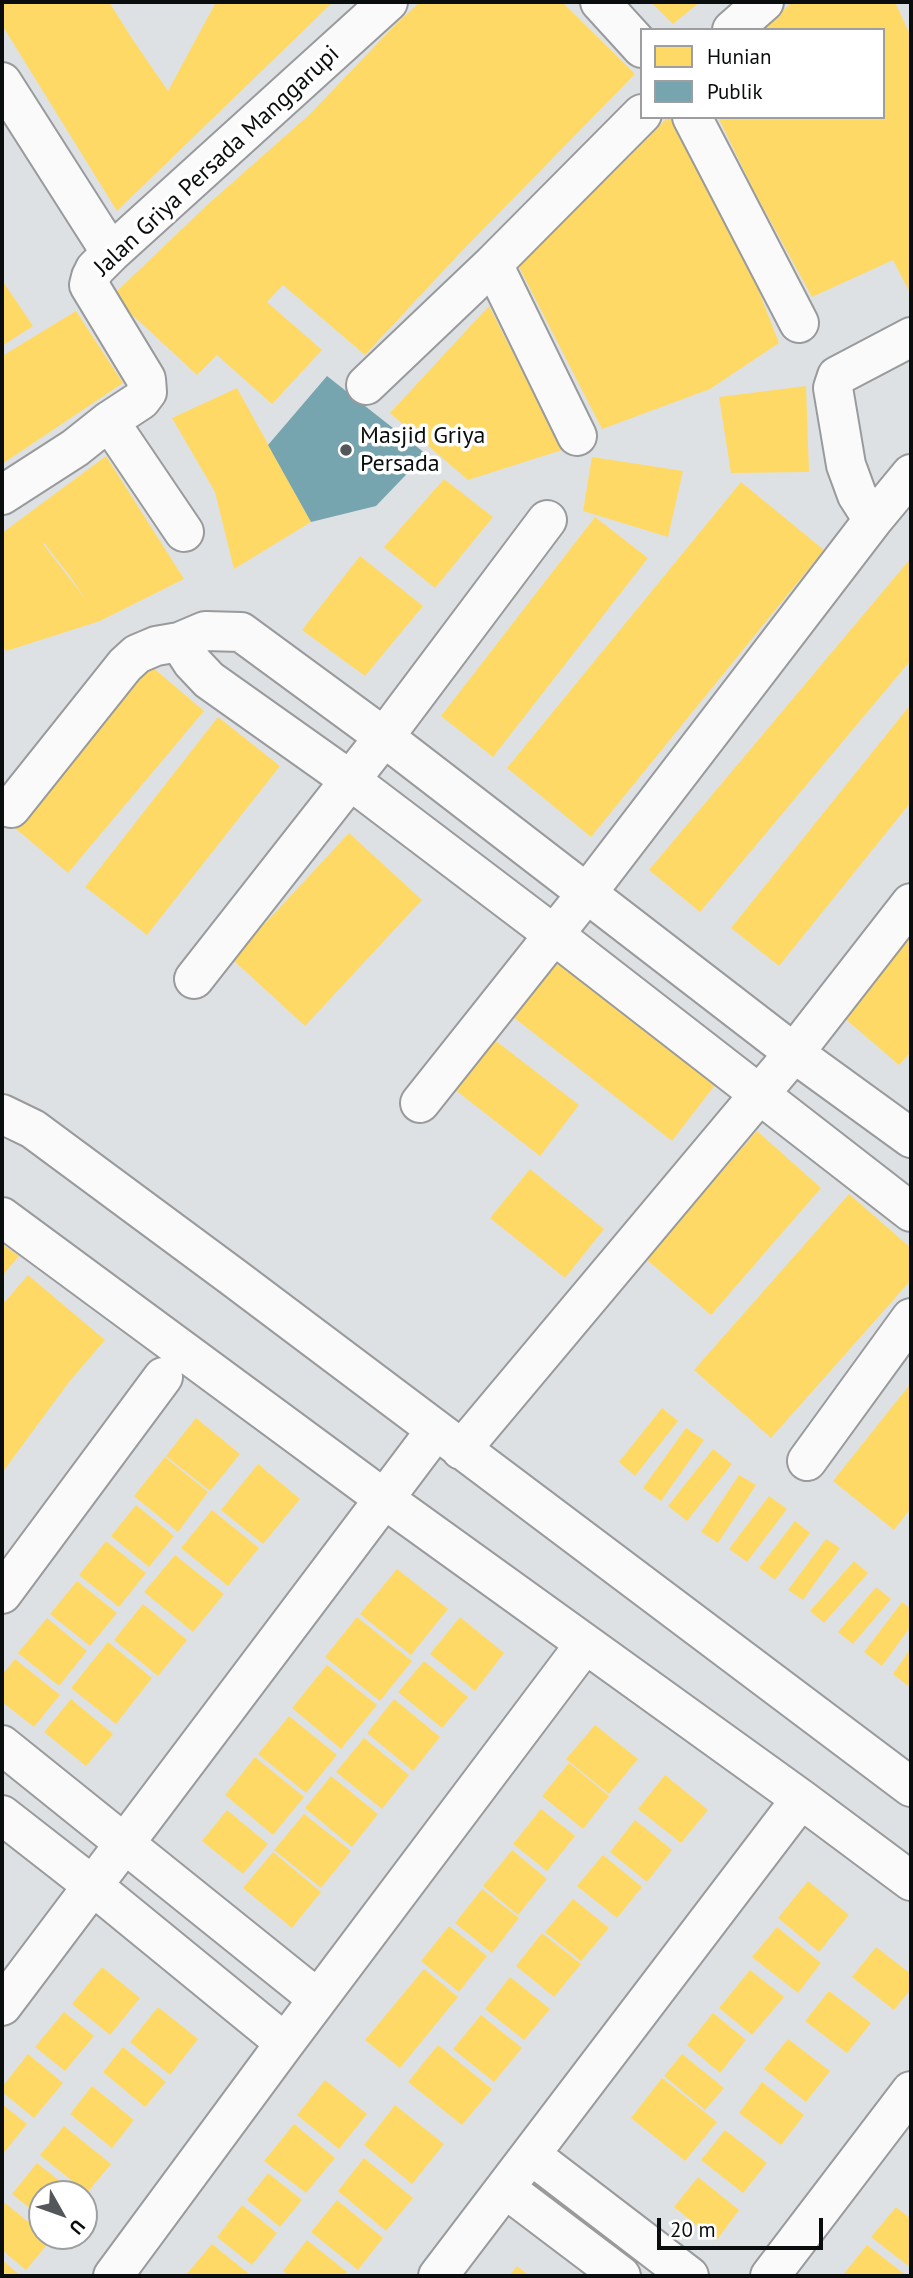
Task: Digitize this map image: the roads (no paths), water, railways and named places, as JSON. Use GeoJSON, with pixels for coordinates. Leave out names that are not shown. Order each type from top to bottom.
{"type":"FeatureCollection","features":[{"type":"Feature","properties":{"kind":"street","name":"Jalan Griya Persada Manggarupi"},"geometry":{"type":"LineString","coordinates":[[109,421],[141,400],[147,392],[146,379],[89,285],[95,269],[388,2]]}},
{"type":"Feature","properties":{"kind":"street"},"geometry":{"type":"LineString","coordinates":[[600,2],[640,46]]}},
{"type":"Feature","properties":{"kind":"street"},"geometry":{"type":"LineString","coordinates":[[734,28],[764,2]]}},
{"type":"Feature","properties":{"kind":"street"},"geometry":{"type":"LineString","coordinates":[[2,82],[111,253]]}},
{"type":"Feature","properties":{"kind":"street"},"geometry":{"type":"LineString","coordinates":[[366,385],[494,264],[640,116]]}},
{"type":"Feature","properties":{"kind":"street"},"geometry":{"type":"LineString","coordinates":[[693,119],[799,323]]}},
{"type":"Feature","properties":{"kind":"street"},"geometry":{"type":"LineString","coordinates":[[494,264],[577,436]]}},
{"type":"Feature","properties":{"kind":"street"},"geometry":{"type":"LineString","coordinates":[[873,520],[858,495],[846,465],[833,388],[837,376],[911,337]]}},
{"type":"Feature","properties":{"kind":"street"},"geometry":{"type":"LineString","coordinates":[[2,495],[75,448],[109,421],[184,532]]}},
{"type":"Feature","properties":{"kind":"street"},"geometry":{"type":"LineString","coordinates":[[420,1103],[587,893],[911,474]]}},
{"type":"Feature","properties":{"kind":"street"},"geometry":{"type":"LineString","coordinates":[[194,979],[384,737],[547,520]]}},
{"type":"Feature","properties":{"kind":"street"},"geometry":{"type":"LineString","coordinates":[[11,808],[125,665],[137,654],[205,631],[241,632],[384,737],[794,1052],[911,1138]]}},
{"type":"Feature","properties":{"kind":"street"},"geometry":{"type":"LineString","coordinates":[[209,680],[241,632]]}},
{"type":"Feature","properties":{"kind":"street"},"geometry":{"type":"LineString","coordinates":[[179,642],[192,662],[209,680],[350,780],[911,1212]]}},
{"type":"Feature","properties":{"kind":"street"},"geometry":{"type":"LineString","coordinates":[[2,2006],[383,1498],[448,1440],[759,1095],[911,903]]}},
{"type":"Feature","properties":{"kind":"street"},"geometry":{"type":"LineString","coordinates":[[2,1114],[33,1129],[911,1787]]}},
{"type":"Feature","properties":{"kind":"street"},"geometry":{"type":"LineString","coordinates":[[2,1217],[383,1498],[911,1881]]}},
{"type":"Feature","properties":{"kind":"street"},"geometry":{"type":"LineString","coordinates":[[807,1461],[911,1318]]}},
{"type":"Feature","properties":{"kind":"street"},"geometry":{"type":"LineString","coordinates":[[2,1594],[163,1377]]}},
{"type":"Feature","properties":{"kind":"street"},"geometry":{"type":"LineString","coordinates":[[113,2276],[585,1644]]}},
{"type":"Feature","properties":{"kind":"street"},"geometry":{"type":"LineString","coordinates":[[2,1745],[318,1999]]}},
{"type":"Feature","properties":{"kind":"street"},"geometry":{"type":"LineString","coordinates":[[438,2276],[801,1799]]}},
{"type":"Feature","properties":{"kind":"street"},"geometry":{"type":"LineString","coordinates":[[2,1815],[285,2043]]}},
{"type":"Feature","properties":{"kind":"street"},"geometry":{"type":"LineString","coordinates":[[770,2276],[911,2091]]}},
{"type":"Feature","properties":{"kind":"street"},"geometry":{"type":"LineString","coordinates":[[531,2155],[689,2276]]}},
{"type":"Feature","properties":{"kind":"street"},"geometry":{"type":"LineString","coordinates":[[506,2189],[621,2276]]}},
{"type":"Feature","properties":{"kind":"place","name":"Masjid Griya Persada"},"geometry":{"type":"Point","coordinates":[346,450]}}]}
